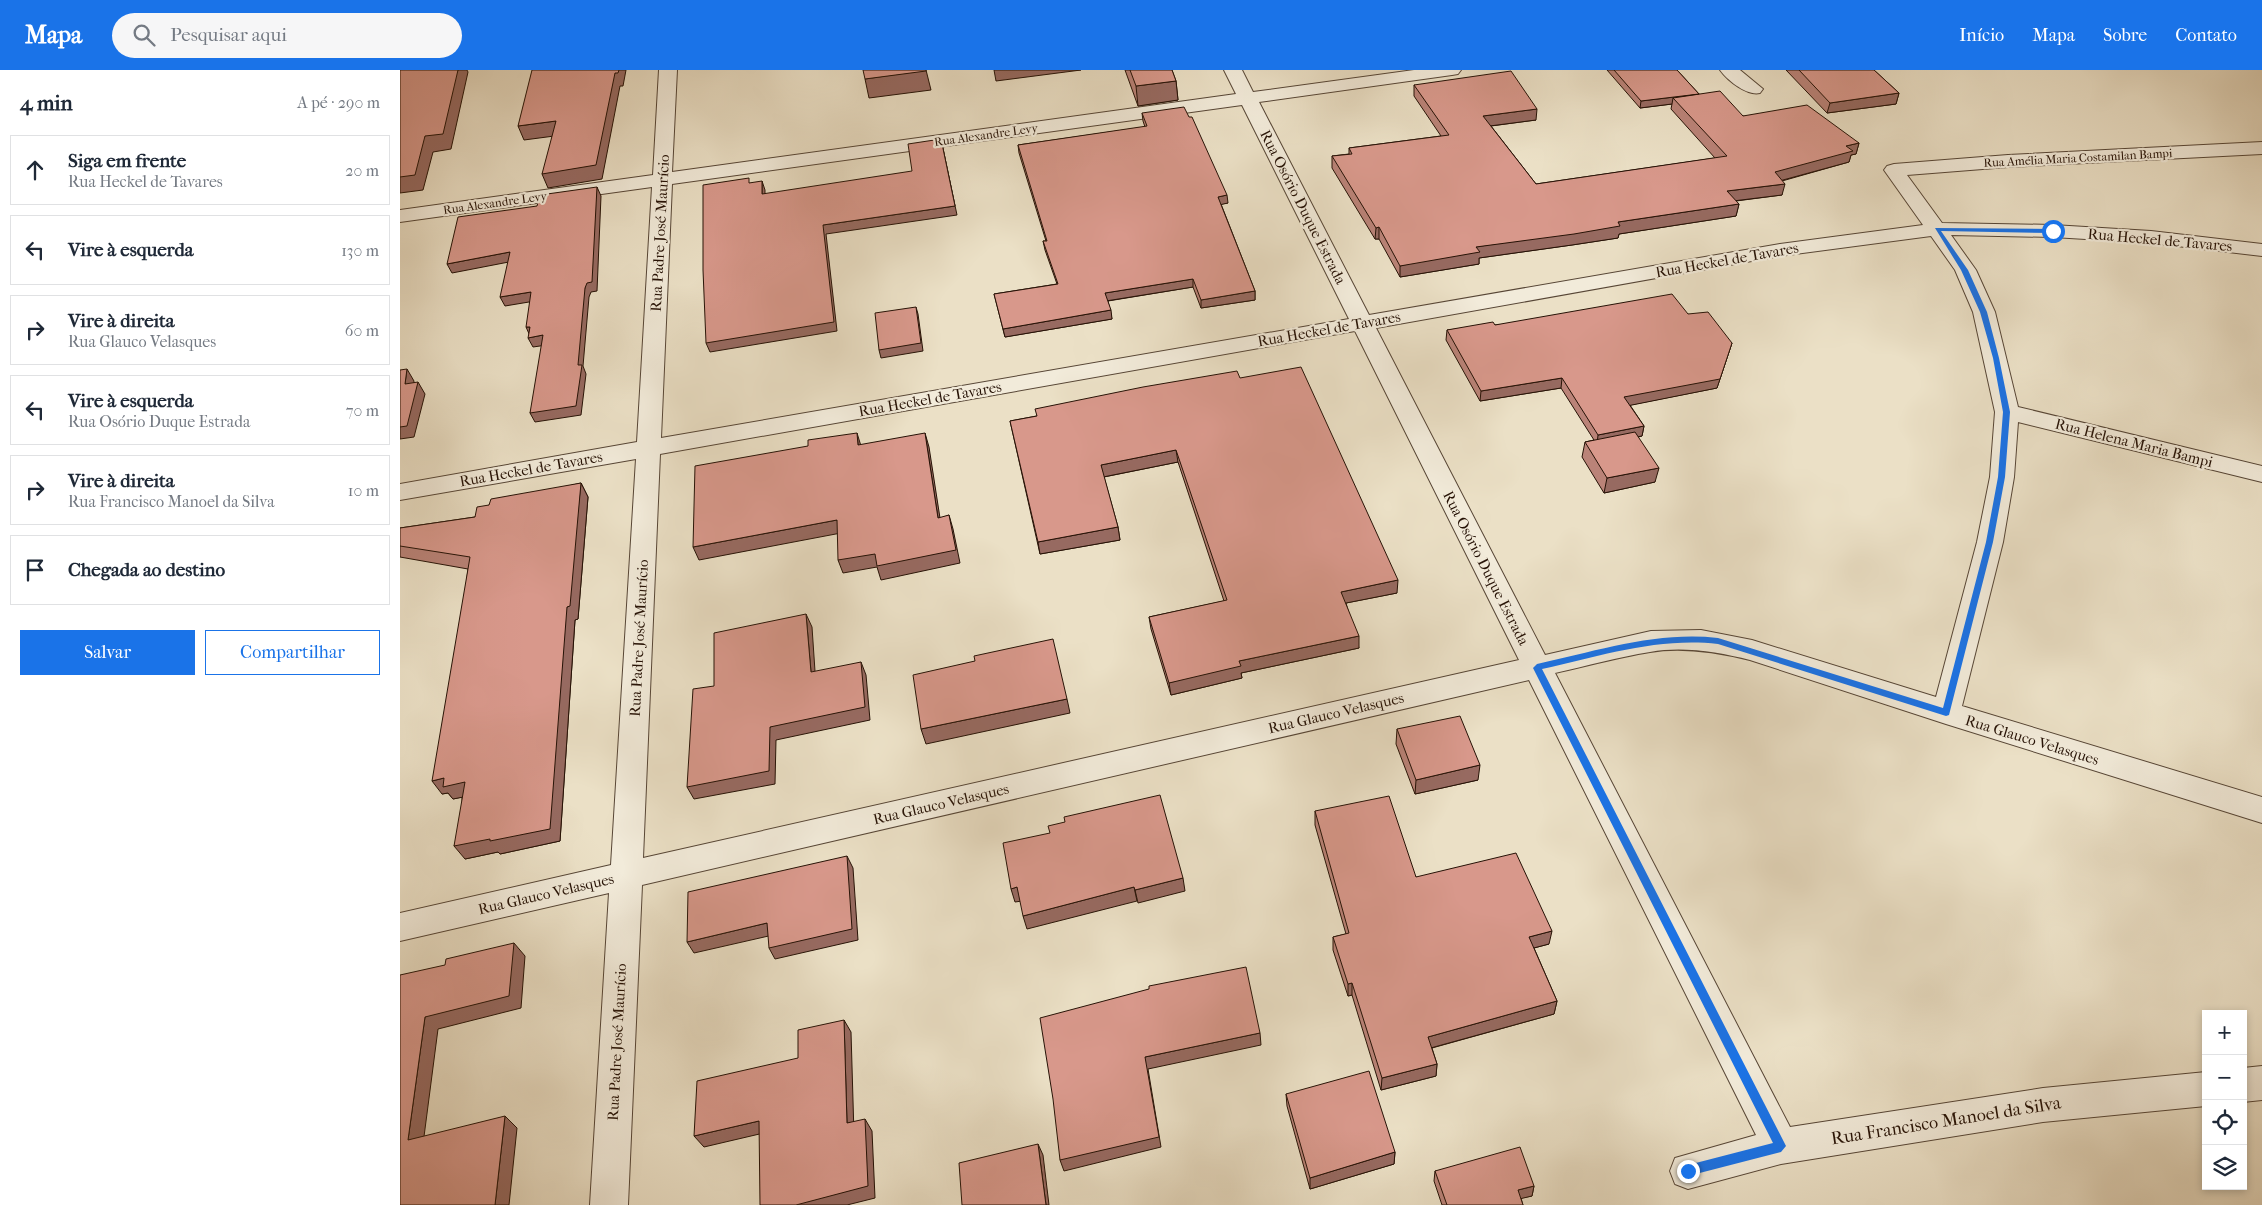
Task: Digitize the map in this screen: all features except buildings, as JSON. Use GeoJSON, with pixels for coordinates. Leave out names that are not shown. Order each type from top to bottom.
{"type":"FeatureCollection","features":[{"type":"Feature","properties":{"kind":"street","name":"Rua Padre José Maurício"},"geometry":{"type":"LineString","coordinates":[[609,1205],[668,70]]}},
{"type":"Feature","properties":{"kind":"street","name":"Rua Osório Duque Estrada"},"geometry":{"type":"LineString","coordinates":[[1233,70],[1781,1146]]}},
{"type":"Feature","properties":{"kind":"street","name":"Rua Alexandre Levy"},"geometry":{"type":"LineString","coordinates":[[400,216],[1452,70]]}},
{"type":"Feature","properties":{"kind":"street"},"geometry":{"type":"LineString","coordinates":[[1729,70],[1754,89]]}},
{"type":"Feature","properties":{"kind":"street","name":"Rua Amélia Maria Costamilan Bampi"},"geometry":{"type":"LineString","coordinates":[[1937,229],[1894,170],[2027,160],[2262,148]]}},
{"type":"Feature","properties":{"kind":"street"},"geometry":{"type":"LineString","coordinates":[[1937,229],[1964,270],[1984,312],[2007,412],[2002,477],[1990,542],[1946,712]]}},
{"type":"Feature","properties":{"kind":"street","name":"Rua Heckel de Tavares"},"geometry":{"type":"LineString","coordinates":[[400,492],[1780,250],[1937,229],[2053,231],[2151,237],[2262,250]]}},
{"type":"Feature","properties":{"kind":"street","name":"Rua Helena Maria Bampi"},"geometry":{"type":"LineString","coordinates":[[2007,412],[2262,474]]}},
{"type":"Feature","properties":{"kind":"street","name":"Rua Glauco Velasques"},"geometry":{"type":"LineString","coordinates":[[400,927],[1651,641],[1691,638],[1718,641],[2262,810]]}},
{"type":"Feature","properties":{"kind":"street"},"geometry":{"type":"LineString","coordinates":[[2247,1085],[2262,1083]]}},
{"type":"Feature","properties":{"kind":"street","name":"Rua Francisco Manoel da Silva"},"geometry":{"type":"LineString","coordinates":[[1688,1171],[1781,1146],[2042,1105],[2202,1089]]}},
{"type":"Feature","properties":{"kind":"route"},"geometry":{"type":"LineString","coordinates":[[1688,1171],[1781,1146],[1537,668],[1651,641],[1691,638],[1718,641],[1752,650],[1946,712],[1970,626],[1990,542],[2002,477],[2007,412],[1984,312],[1964,270],[1937,229],[2053,231]]}}]}
